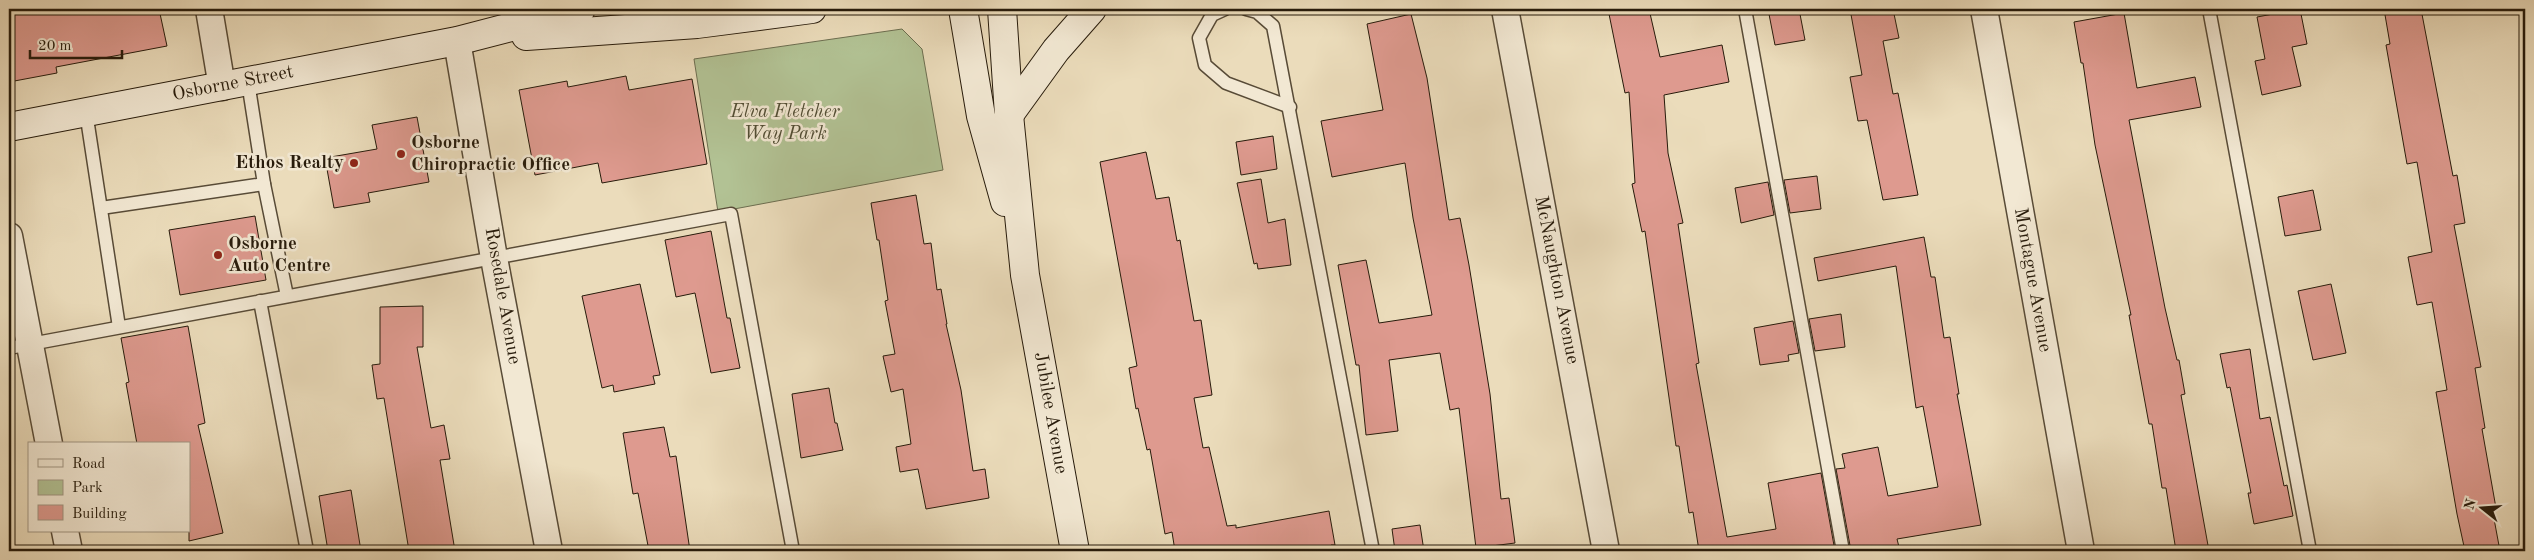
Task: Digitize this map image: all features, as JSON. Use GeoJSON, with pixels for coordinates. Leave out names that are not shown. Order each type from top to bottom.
{"type":"FeatureCollection","features":[{"type":"Feature","properties":{"kind":"main road","name":"Osborne Street"},"geometry":{"type":"LineString","coordinates":[[9,127],[457,41],[582,9]]}},
{"type":"Feature","properties":{"kind":"main road","name":"Osborne Street"},"geometry":{"type":"LineString","coordinates":[[457,41],[697,24],[812,9]]}},
{"type":"Feature","properties":{"kind":"main road","name":"Jubilee Avenue"},"geometry":{"type":"LineString","coordinates":[[963,9],[981,116],[1025,275]]}},
{"type":"Feature","properties":{"kind":"main road","name":"Jubilee Avenue"},"geometry":{"type":"LineString","coordinates":[[1002,9],[1009,115],[1025,275],[1075,551]]}},
{"type":"Feature","properties":{"kind":"main road"},"geometry":{"type":"LineString","coordinates":[[1009,115],[1056,50],[1092,9]]}},
{"type":"Feature","properties":{"kind":"street"},"geometry":{"type":"LineString","coordinates":[[209,9],[235,84]]}},
{"type":"Feature","properties":{"kind":"street","name":"McNaughton Avenue"},"geometry":{"type":"LineString","coordinates":[[1505,9],[1606,551]]}},
{"type":"Feature","properties":{"kind":"street","name":"Montague Avenue"},"geometry":{"type":"LineString","coordinates":[[1984,9],[2081,551]]}},
{"type":"Feature","properties":{"kind":"street","name":"Rosedale Avenue"},"geometry":{"type":"LineString","coordinates":[[457,41],[494,258],[549,551]]}},
{"type":"Feature","properties":{"kind":"street"},"geometry":{"type":"LineString","coordinates":[[9,236],[20,346],[48,442]]}},
{"type":"Feature","properties":{"kind":"street"},"geometry":{"type":"LineString","coordinates":[[65,532],[69,551]]}},
{"type":"Feature","properties":{"kind":"lane"},"geometry":{"type":"LineString","coordinates":[[1225,9],[1212,15],[1199,38],[1205,65],[1226,83],[1290,108]]}},
{"type":"Feature","properties":{"kind":"lane"},"geometry":{"type":"LineString","coordinates":[[1246,9],[1257,12],[1273,26],[1373,551]]}},
{"type":"Feature","properties":{"kind":"lane"},"geometry":{"type":"LineString","coordinates":[[1745,9],[1844,551]]}},
{"type":"Feature","properties":{"kind":"lane"},"geometry":{"type":"LineString","coordinates":[[2209,9],[2310,551]]}},
{"type":"Feature","properties":{"kind":"lane"},"geometry":{"type":"LineString","coordinates":[[235,84],[264,184],[287,296]]}},
{"type":"Feature","properties":{"kind":"lane"},"geometry":{"type":"LineString","coordinates":[[86,112],[120,327]]}},
{"type":"Feature","properties":{"kind":"lane"},"geometry":{"type":"LineString","coordinates":[[101,208],[264,184]]}},
{"type":"Feature","properties":{"kind":"lane"},"geometry":{"type":"LineString","coordinates":[[20,346],[731,214],[793,551]]}},
{"type":"Feature","properties":{"kind":"lane"},"geometry":{"type":"LineString","coordinates":[[260,301],[308,551]]}},
{"type":"Feature","properties":{"kind":"green space","name":"Elva Fletcher Way Park"},"geometry":{"type":"Polygon","coordinates":[[[902,29],[922,49],[943,170],[718,212],[694,59],[902,29]]]}},
{"type":"Feature","properties":{"kind":"building"},"geometry":{"type":"Polygon","coordinates":[[[9,9],[159,9],[167,46],[56,67],[57,73],[9,82],[9,9]]]}},
{"type":"Feature","properties":{"kind":"building"},"geometry":{"type":"Polygon","coordinates":[[[1608,9],[1649,9],[1660,57],[1722,45],[1729,82],[1664,95],[1668,153],[1683,223],[1678,224],[1699,363],[1696,364],[1727,537],[1776,529],[1768,483],[1821,473],[1835,551],[1699,551],[1693,512],[1689,513],[1679,446],[1676,446],[1645,231],[1642,232],[1632,184],[1635,183],[1629,92],[1625,93],[1608,9]]]}},
{"type":"Feature","properties":{"kind":"building"},"geometry":{"type":"Polygon","coordinates":[[[1768,9],[1799,9],[1805,40],[1775,45],[1768,9]]]}},
{"type":"Feature","properties":{"kind":"building"},"geometry":{"type":"Polygon","coordinates":[[[1850,9],[1893,9],[1899,38],[1883,41],[1893,94],[1898,93],[1918,195],[1883,200],[1867,120],[1858,121],[1850,77],[1862,75],[1850,9]]]}},
{"type":"Feature","properties":{"kind":"building"},"geometry":{"type":"Polygon","coordinates":[[[2300,9],[2307,44],[2292,47],[2301,86],[2262,95],[2255,61],[2265,59],[2257,17],[2300,9]]]}},
{"type":"Feature","properties":{"kind":"building"},"geometry":{"type":"Polygon","coordinates":[[[2384,9],[2421,9],[2453,176],[2457,175],[2465,223],[2454,225],[2481,367],[2475,368],[2485,428],[2482,429],[2496,508],[2492,508],[2500,551],[2465,551],[2457,514],[2436,392],[2447,390],[2432,302],[2417,305],[2408,257],[2432,252],[2417,162],[2407,164],[2386,45],[2390,44],[2384,9]]]}},
{"type":"Feature","properties":{"kind":"building"},"geometry":{"type":"Polygon","coordinates":[[[2124,13],[2137,88],[2195,77],[2201,107],[2129,120],[2165,308],[2177,360],[2179,360],[2185,394],[2181,395],[2209,551],[2176,551],[2166,488],[2162,488],[2152,424],[2149,424],[2129,315],[2131,315],[2095,145],[2083,63],[2081,63],[2074,22],[2124,13]]]}},
{"type":"Feature","properties":{"kind":"building"},"geometry":{"type":"Polygon","coordinates":[[[1411,14],[1427,78],[1449,220],[1460,218],[1490,394],[1501,499],[1509,498],[1515,543],[1476,548],[1459,408],[1450,410],[1440,353],[1389,360],[1398,431],[1366,435],[1359,365],[1356,365],[1338,265],[1366,260],[1379,323],[1432,315],[1413,218],[1405,163],[1332,177],[1321,121],[1383,110],[1367,24],[1411,14]]]}},
{"type":"Feature","properties":{"kind":"building"},"geometry":{"type":"Polygon","coordinates":[[[626,76],[629,90],[692,79],[707,164],[602,183],[598,163],[535,175],[519,90],[567,81],[568,87],[626,76]]]}},
{"type":"Feature","properties":{"kind":"building"},"geometry":{"type":"Polygon","coordinates":[[[417,117],[429,182],[368,193],[370,202],[334,208],[325,158],[377,149],[372,125],[417,117]]]}},
{"type":"Feature","properties":{"kind":"building"},"geometry":{"type":"Polygon","coordinates":[[[1273,136],[1277,169],[1241,175],[1236,142],[1273,136]]]}},
{"type":"Feature","properties":{"kind":"building"},"geometry":{"type":"Polygon","coordinates":[[[1146,152],[1156,199],[1169,197],[1177,241],[1180,240],[1194,321],[1201,320],[1212,395],[1194,398],[1203,448],[1209,447],[1227,526],[1236,525],[1236,528],[1329,511],[1335,545],[1331,545],[1332,551],[1175,551],[1172,532],[1165,534],[1150,449],[1147,450],[1138,408],[1136,409],[1129,368],[1137,366],[1100,162],[1146,152]]]}},
{"type":"Feature","properties":{"kind":"building"},"geometry":{"type":"Polygon","coordinates":[[[1817,176],[1821,209],[1790,213],[1784,180],[1817,176]]]}},
{"type":"Feature","properties":{"kind":"building"},"geometry":{"type":"Polygon","coordinates":[[[1261,179],[1268,223],[1285,219],[1291,265],[1258,269],[1257,263],[1254,264],[1237,183],[1261,179]]]}},
{"type":"Feature","properties":{"kind":"building"},"geometry":{"type":"Polygon","coordinates":[[[1768,182],[1774,215],[1741,223],[1735,188],[1768,182]]]}},
{"type":"Feature","properties":{"kind":"building"},"geometry":{"type":"Polygon","coordinates":[[[2313,190],[2321,230],[2285,236],[2278,197],[2313,190]]]}},
{"type":"Feature","properties":{"kind":"building"},"geometry":{"type":"Polygon","coordinates":[[[916,195],[924,244],[931,243],[937,290],[941,289],[946,324],[961,390],[973,471],[985,469],[989,498],[926,509],[918,469],[900,472],[896,447],[911,444],[903,389],[891,392],[883,356],[895,354],[885,301],[888,300],[879,240],[877,240],[871,203],[916,195]]]}},
{"type":"Feature","properties":{"kind":"building","name":"Osborne Auto Centre"},"geometry":{"type":"Polygon","coordinates":[[[255,216],[266,280],[180,295],[169,230],[255,216]]]}},
{"type":"Feature","properties":{"kind":"building"},"geometry":{"type":"Polygon","coordinates":[[[711,231],[727,318],[730,318],[740,368],[711,373],[695,293],[676,297],[665,240],[711,231]]]}},
{"type":"Feature","properties":{"kind":"building"},"geometry":{"type":"Polygon","coordinates":[[[1924,237],[1931,277],[1935,277],[1944,338],[1950,337],[1959,394],[1957,394],[1981,525],[1897,539],[1900,551],[1851,551],[1836,469],[1845,468],[1842,454],[1878,447],[1888,496],[1938,487],[1923,406],[1916,408],[1896,266],[1818,281],[1814,258],[1924,237]]]}},
{"type":"Feature","properties":{"kind":"building"},"geometry":{"type":"Polygon","coordinates":[[[640,284],[660,375],[653,376],[655,384],[614,392],[613,385],[602,388],[582,296],[640,284]]]}},
{"type":"Feature","properties":{"kind":"building"},"geometry":{"type":"Polygon","coordinates":[[[2331,284],[2346,353],[2313,360],[2298,291],[2331,284]]]}},
{"type":"Feature","properties":{"kind":"building"},"geometry":{"type":"Polygon","coordinates":[[[423,306],[423,347],[417,347],[431,428],[444,425],[450,459],[440,460],[455,551],[409,551],[384,398],[377,399],[372,365],[380,364],[380,307],[423,306]]]}},
{"type":"Feature","properties":{"kind":"building"},"geometry":{"type":"Polygon","coordinates":[[[1841,314],[1845,347],[1815,351],[1809,319],[1841,314]]]}},
{"type":"Feature","properties":{"kind":"building"},"geometry":{"type":"Polygon","coordinates":[[[1793,321],[1799,353],[1788,355],[1789,361],[1760,365],[1754,328],[1793,321]]]}},
{"type":"Feature","properties":{"kind":"building"},"geometry":{"type":"Polygon","coordinates":[[[188,326],[205,423],[198,425],[223,533],[189,541],[190,442],[137,442],[126,383],[129,382],[121,338],[188,326]]]}},
{"type":"Feature","properties":{"kind":"building"},"geometry":{"type":"Polygon","coordinates":[[[2250,349],[2260,419],[2270,417],[2284,486],[2287,485],[2293,516],[2254,524],[2248,493],[2251,493],[2230,387],[2227,388],[2220,354],[2250,349]]]}},
{"type":"Feature","properties":{"kind":"building"},"geometry":{"type":"Polygon","coordinates":[[[829,388],[835,423],[837,423],[843,450],[801,458],[792,394],[829,388]]]}},
{"type":"Feature","properties":{"kind":"building"},"geometry":{"type":"Polygon","coordinates":[[[664,427],[670,457],[676,456],[690,551],[649,551],[638,493],[633,494],[623,433],[664,427]]]}},
{"type":"Feature","properties":{"kind":"building"},"geometry":{"type":"Polygon","coordinates":[[[351,490],[361,551],[328,551],[319,496],[351,490]]]}},
{"type":"Feature","properties":{"kind":"building"},"geometry":{"type":"Polygon","coordinates":[[[1420,525],[1424,551],[1395,551],[1392,529],[1420,525]]]}},
{"type":"Feature","properties":{"kind":"place","name":"Osborne Chiropractic Office"},"geometry":{"type":"Point","coordinates":[401,154]}},
{"type":"Feature","properties":{"kind":"place","name":"Ethos Realty"},"geometry":{"type":"Point","coordinates":[354,163]}},
{"type":"Feature","properties":{"kind":"place","name":"Osborne Auto Centre"},"geometry":{"type":"Point","coordinates":[218,255]}}]}
